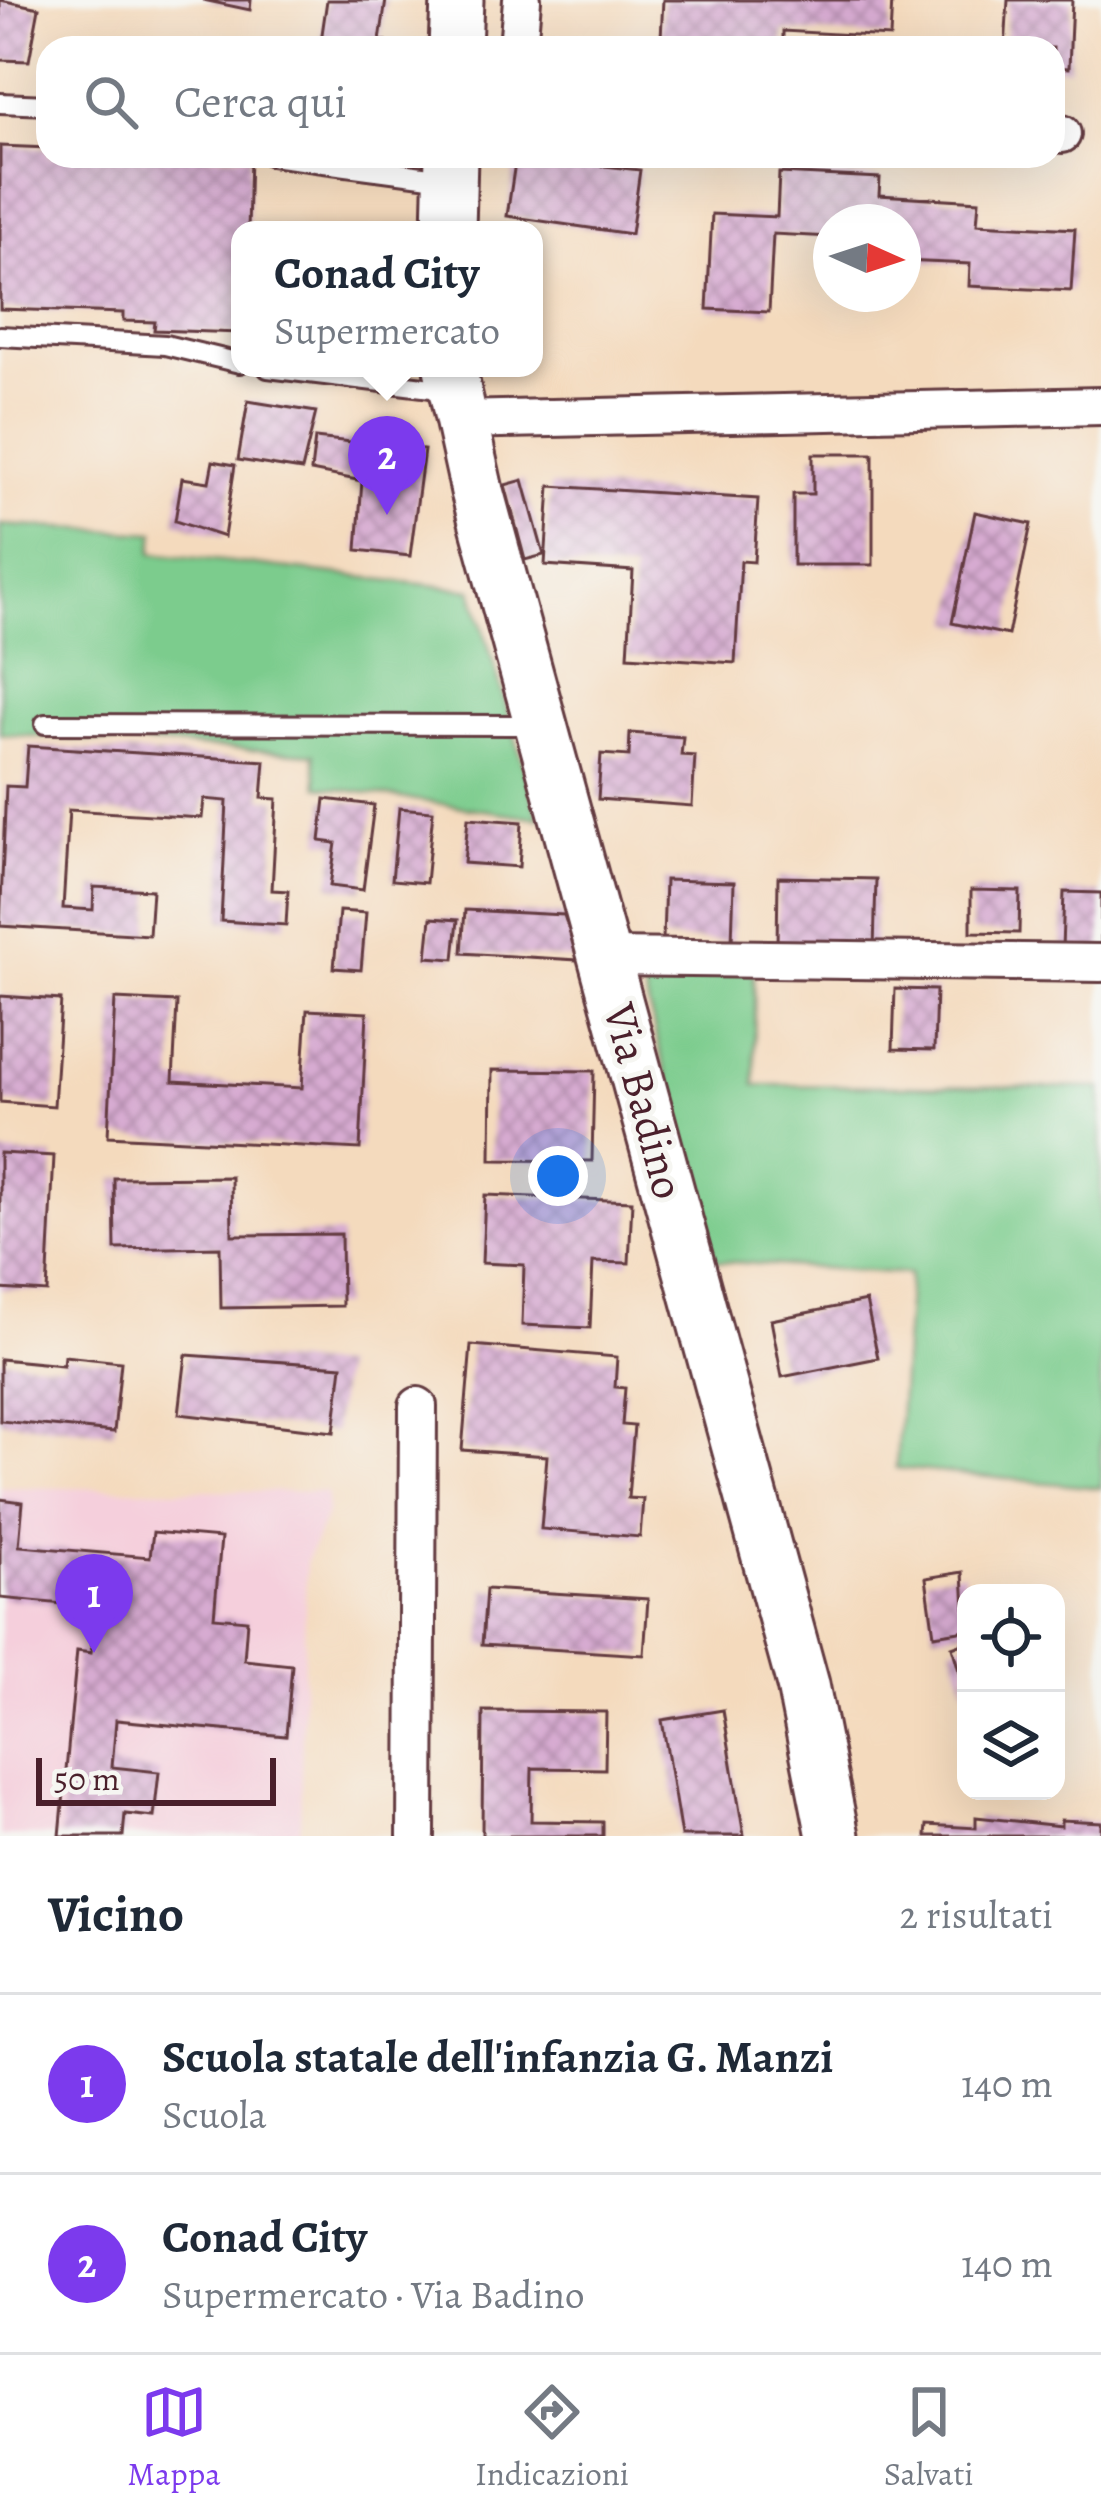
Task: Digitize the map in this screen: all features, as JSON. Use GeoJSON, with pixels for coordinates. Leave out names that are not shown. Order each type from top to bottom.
{"type":"FeatureCollection","features":[{"type":"Feature","properties":{"kind":"street"},"geometry":{"type":"LineString","coordinates":[[456,36],[457,0]]}},
{"type":"Feature","properties":{"kind":"street"},"geometry":{"type":"LineString","coordinates":[[519,36],[522,0]]}},
{"type":"Feature","properties":{"kind":"street"},"geometry":{"type":"LineString","coordinates":[[449,221],[450,168]]}},
{"type":"Feature","properties":{"kind":"street"},"geometry":{"type":"LineString","coordinates":[[454,393],[1101,406]]}},
{"type":"Feature","properties":{"kind":"street","name":"Via Badino"},"geometry":{"type":"LineString","coordinates":[[454,393],[814,1729],[833,1836]]}},
{"type":"Feature","properties":{"kind":"street"},"geometry":{"type":"LineString","coordinates":[[604,957],[1101,963]]}},
{"type":"Feature","properties":{"kind":"street"},"geometry":{"type":"LineString","coordinates":[[416,1836],[418,1406]]}},
{"type":"Feature","properties":{"kind":"lane"},"geometry":{"type":"LineString","coordinates":[[0,103],[36,104]]}},
{"type":"Feature","properties":{"kind":"lane"},"geometry":{"type":"LineString","coordinates":[[0,336],[165,345],[231,361]]}},
{"type":"Feature","properties":{"kind":"lane"},"geometry":{"type":"LineString","coordinates":[[335,377],[454,393]]}},
{"type":"Feature","properties":{"kind":"lane"},"geometry":{"type":"LineString","coordinates":[[44,724],[541,725]]}},
{"type":"Feature","properties":{"kind":"shaded area"},"geometry":{"type":"Polygon","coordinates":[[[0,1487],[327,1492],[327,1514],[306,1562],[300,1836],[0,1836],[0,1487]]]}},
{"type":"Feature","properties":{"kind":"green space"},"geometry":{"type":"Polygon","coordinates":[[[0,525],[155,533],[152,553],[472,590],[539,818],[318,786],[314,754],[0,734],[0,525]]]}},
{"type":"Feature","properties":{"kind":"green space"},"geometry":{"type":"Polygon","coordinates":[[[754,971],[755,1085],[1101,1088],[1101,1488],[896,1468],[909,1274],[715,1261],[640,973],[754,971]]]}},
{"type":"Feature","properties":{"kind":"building"},"geometry":{"type":"Polygon","coordinates":[[[0,0],[39,8],[29,61],[0,60],[0,0]]]}},
{"type":"Feature","properties":{"kind":"building"},"geometry":{"type":"Polygon","coordinates":[[[203,0],[251,0],[250,10],[203,0]]]}},
{"type":"Feature","properties":{"kind":"building"},"geometry":{"type":"Polygon","coordinates":[[[327,0],[386,0],[381,36],[322,36],[327,0]]]}},
{"type":"Feature","properties":{"kind":"building"},"geometry":{"type":"Polygon","coordinates":[[[663,0],[892,0],[890,36],[783,31],[783,36],[661,36],[663,0]]]}},
{"type":"Feature","properties":{"kind":"building"},"geometry":{"type":"Polygon","coordinates":[[[1008,0],[1072,0],[1069,68],[1065,68],[1065,36],[1006,36],[1008,0]]]}},
{"type":"Feature","properties":{"kind":"building"},"geometry":{"type":"Polygon","coordinates":[[[0,146],[36,148],[36,168],[250,168],[248,221],[231,221],[231,333],[154,330],[155,322],[123,321],[123,313],[0,309],[0,146]]]}},
{"type":"Feature","properties":{"kind":"building"},"geometry":{"type":"Polygon","coordinates":[[[514,168],[640,170],[631,234],[507,216],[514,168]]]}},
{"type":"Feature","properties":{"kind":"building"},"geometry":{"type":"Polygon","coordinates":[[[779,173],[880,178],[879,195],[979,201],[977,224],[1075,229],[1071,291],[969,286],[970,264],[921,262],[921,204],[813,204],[813,236],[773,234],[769,312],[707,309],[712,214],[777,217],[779,173]]]}},
{"type":"Feature","properties":{"kind":"building"},"geometry":{"type":"Polygon","coordinates":[[[248,401],[316,412],[302,470],[238,460],[248,401]]]}},
{"type":"Feature","properties":{"kind":"building"},"geometry":{"type":"Polygon","coordinates":[[[315,438],[424,450],[410,556],[357,550],[362,481],[311,471],[315,438]]]}},
{"type":"Feature","properties":{"kind":"building"},"geometry":{"type":"Polygon","coordinates":[[[813,454],[873,454],[873,565],[793,565],[793,494],[813,494],[813,454]]]}},
{"type":"Feature","properties":{"kind":"building"},"geometry":{"type":"Polygon","coordinates":[[[213,461],[235,465],[224,537],[175,521],[182,478],[209,482],[213,461]]]}},
{"type":"Feature","properties":{"kind":"building"},"geometry":{"type":"Polygon","coordinates":[[[523,480],[544,555],[525,560],[505,485],[523,480]]]}},
{"type":"Feature","properties":{"kind":"building"},"geometry":{"type":"Polygon","coordinates":[[[550,486],[758,499],[754,562],[741,561],[735,663],[628,656],[633,571],[545,565],[550,486]]]}},
{"type":"Feature","properties":{"kind":"building"},"geometry":{"type":"Polygon","coordinates":[[[975,512],[1031,524],[1008,635],[952,623],[975,512]]]}},
{"type":"Feature","properties":{"kind":"building"},"geometry":{"type":"Polygon","coordinates":[[[630,733],[683,737],[681,755],[695,756],[692,806],[598,799],[601,754],[629,756],[630,733]]]}},
{"type":"Feature","properties":{"kind":"building"},"geometry":{"type":"Polygon","coordinates":[[[28,746],[265,761],[262,798],[277,799],[272,890],[288,891],[286,925],[221,921],[227,801],[204,799],[202,818],[69,810],[63,908],[93,910],[94,887],[152,890],[149,935],[0,926],[6,786],[25,787],[28,746]]]}},
{"type":"Feature","properties":{"kind":"building"},"geometry":{"type":"Polygon","coordinates":[[[325,799],[374,805],[363,890],[330,886],[336,843],[320,841],[325,799]]]}},
{"type":"Feature","properties":{"kind":"building"},"geometry":{"type":"Polygon","coordinates":[[[399,808],[433,811],[426,883],[392,880],[399,808]]]}},
{"type":"Feature","properties":{"kind":"building"},"geometry":{"type":"Polygon","coordinates":[[[468,818],[522,822],[519,867],[464,863],[468,818]]]}},
{"type":"Feature","properties":{"kind":"building"},"geometry":{"type":"Polygon","coordinates":[[[778,877],[876,879],[874,950],[777,947],[778,877]]]}},
{"type":"Feature","properties":{"kind":"building"},"geometry":{"type":"Polygon","coordinates":[[[665,880],[734,882],[732,942],[663,939],[665,880]]]}},
{"type":"Feature","properties":{"kind":"building"},"geometry":{"type":"Polygon","coordinates":[[[971,890],[1020,891],[1019,933],[971,932],[971,890]]]}},
{"type":"Feature","properties":{"kind":"building"},"geometry":{"type":"Polygon","coordinates":[[[1064,892],[1101,893],[1101,950],[1062,949],[1064,892]]]}},
{"type":"Feature","properties":{"kind":"building"},"geometry":{"type":"Polygon","coordinates":[[[465,910],[564,915],[579,960],[462,953],[465,910]]]}},
{"type":"Feature","properties":{"kind":"building"},"geometry":{"type":"Polygon","coordinates":[[[339,911],[366,913],[361,970],[334,968],[339,911]]]}},
{"type":"Feature","properties":{"kind":"building"},"geometry":{"type":"Polygon","coordinates":[[[431,918],[458,920],[454,959],[427,957],[431,918]]]}},
{"type":"Feature","properties":{"kind":"building"},"geometry":{"type":"Polygon","coordinates":[[[895,989],[936,990],[934,1050],[893,1049],[895,989]]]}},
{"type":"Feature","properties":{"kind":"building"},"geometry":{"type":"Polygon","coordinates":[[[0,996],[61,1000],[54,1106],[0,1102],[0,996]]]}},
{"type":"Feature","properties":{"kind":"building"},"geometry":{"type":"Polygon","coordinates":[[[115,999],[177,1002],[173,1081],[302,1088],[307,1010],[367,1013],[360,1149],[108,1136],[115,999]]]}},
{"type":"Feature","properties":{"kind":"building"},"geometry":{"type":"Polygon","coordinates":[[[492,1070],[594,1071],[592,1161],[491,1160],[492,1070]]]}},
{"type":"Feature","properties":{"kind":"building"},"geometry":{"type":"Polygon","coordinates":[[[0,1153],[54,1156],[47,1292],[0,1289],[0,1153]]]}},
{"type":"Feature","properties":{"kind":"building"},"geometry":{"type":"Polygon","coordinates":[[[231,1177],[232,1235],[341,1234],[342,1306],[221,1308],[220,1247],[115,1249],[114,1178],[231,1177]]]}},
{"type":"Feature","properties":{"kind":"building"},"geometry":{"type":"Polygon","coordinates":[[[485,1195],[632,1201],[629,1263],[593,1262],[590,1328],[522,1325],[524,1265],[482,1263],[485,1195]]]}},
{"type":"Feature","properties":{"kind":"building"},"geometry":{"type":"Polygon","coordinates":[[[866,1301],[878,1358],[782,1377],[771,1320],[866,1301]]]}},
{"type":"Feature","properties":{"kind":"building"},"geometry":{"type":"Polygon","coordinates":[[[471,1345],[617,1357],[615,1387],[625,1388],[622,1425],[634,1426],[628,1498],[643,1499],[640,1537],[541,1529],[547,1456],[462,1450],[471,1345]]]}},
{"type":"Feature","properties":{"kind":"building"},"geometry":{"type":"Polygon","coordinates":[[[186,1355],[342,1366],[334,1432],[179,1414],[186,1355]]]}},
{"type":"Feature","properties":{"kind":"building"},"geometry":{"type":"Polygon","coordinates":[[[64,1356],[121,1362],[114,1432],[0,1421],[0,1359],[63,1365],[64,1356]]]}},
{"type":"Feature","properties":{"kind":"building"},"geometry":{"type":"Polygon","coordinates":[[[0,1499],[23,1502],[19,1546],[150,1557],[153,1532],[221,1538],[214,1617],[247,1620],[244,1660],[292,1665],[286,1736],[116,1720],[112,1767],[159,1772],[154,1817],[125,1814],[123,1836],[60,1836],[77,1651],[91,1653],[95,1607],[0,1598],[0,1499]]]}},
{"type":"Feature","properties":{"kind":"building"},"geometry":{"type":"Polygon","coordinates":[[[963,1572],[964,1584],[957,1584],[957,1631],[934,1635],[926,1578],[963,1572]]]}},
{"type":"Feature","properties":{"kind":"building"},"geometry":{"type":"Polygon","coordinates":[[[486,1589],[648,1599],[644,1655],[482,1645],[486,1589]]]}},
{"type":"Feature","properties":{"kind":"building"},"geometry":{"type":"Polygon","coordinates":[[[723,1710],[744,1836],[681,1836],[662,1720],[723,1710]]]}},
{"type":"Feature","properties":{"kind":"building"},"geometry":{"type":"Polygon","coordinates":[[[483,1711],[606,1712],[605,1769],[532,1768],[531,1821],[603,1822],[603,1836],[482,1836],[483,1711]]]}},
{"type":"Feature","properties":{"kind":"building"},"geometry":{"type":"Polygon","coordinates":[[[976,1817],[1061,1826],[1061,1820],[1101,1822],[1101,1836],[926,1836],[927,1825],[976,1828],[976,1817]]]}},
{"type":"Feature","properties":{"kind":"place","name":"Conad City"},"geometry":{"type":"Point","coordinates":[387,515]}},
{"type":"Feature","properties":{"kind":"place","name":"Scuola statale dell'infanzia G. Manzi"},"geometry":{"type":"Point","coordinates":[94,1653]}}]}
